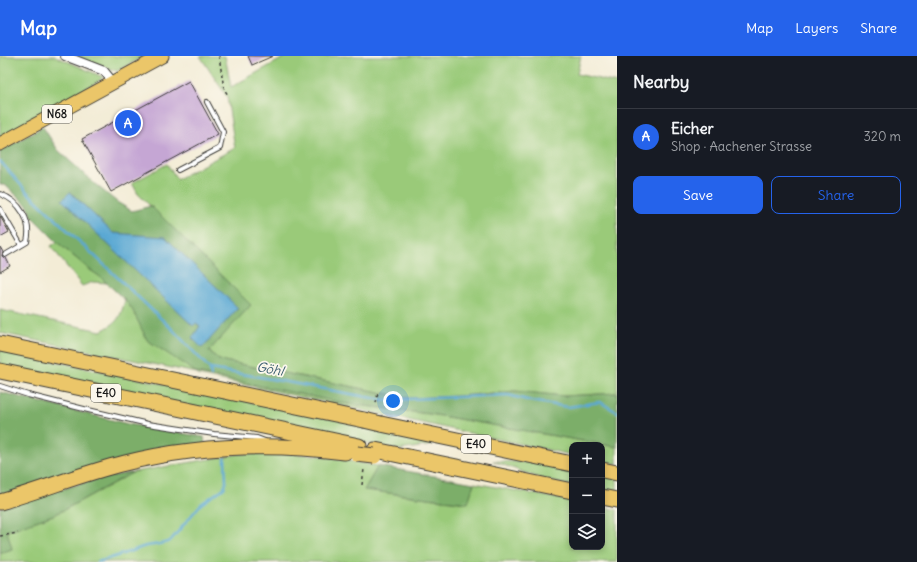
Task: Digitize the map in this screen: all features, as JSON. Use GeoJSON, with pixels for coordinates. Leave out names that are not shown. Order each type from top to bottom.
{"type":"FeatureCollection","features":[{"type":"Feature","properties":{"kind":"highway","name":"E40"},"geometry":{"type":"LineString","coordinates":[[0,344],[569,463]]}},
{"type":"Feature","properties":{"kind":"highway","name":"E40"},"geometry":{"type":"LineString","coordinates":[[0,371],[219,417],[358,450],[569,490]]}},
{"type":"Feature","properties":{"kind":"highway"},"geometry":{"type":"LineString","coordinates":[[0,502],[124,463],[223,441],[358,450]]}},
{"type":"Feature","properties":{"kind":"highway"},"geometry":{"type":"LineString","coordinates":[[605,471],[617,473]]}},
{"type":"Feature","properties":{"kind":"highway"},"geometry":{"type":"LineString","coordinates":[[605,498],[617,500]]}},
{"type":"Feature","properties":{"kind":"main road","name":"N68"},"geometry":{"type":"LineString","coordinates":[[0,144],[162,56]]}},
{"type":"Feature","properties":{"kind":"street"},"geometry":{"type":"LineString","coordinates":[[65,56],[104,71],[114,82]]}},
{"type":"Feature","properties":{"kind":"lane"},"geometry":{"type":"LineString","coordinates":[[178,170],[220,148],[223,132],[207,102]]}},
{"type":"Feature","properties":{"kind":"lane"},"geometry":{"type":"LineString","coordinates":[[0,194],[17,204],[25,217],[29,234],[27,242],[4,255]]}},
{"type":"Feature","properties":{"kind":"lane"},"geometry":{"type":"LineString","coordinates":[[0,209],[22,245]]}},
{"type":"Feature","properties":{"kind":"lane"},"geometry":{"type":"LineString","coordinates":[[0,386],[49,400],[223,441]]}},
{"type":"Feature","properties":{"kind":"path"},"geometry":{"type":"LineString","coordinates":[[220,56],[224,89],[228,95]]}},
{"type":"Feature","properties":{"kind":"path"},"geometry":{"type":"LineString","coordinates":[[376,403],[378,393]]}},
{"type":"Feature","properties":{"kind":"path"},"geometry":{"type":"LineString","coordinates":[[362,484],[364,469]]}},
{"type":"Feature","properties":{"kind":"path"},"geometry":{"type":"LineString","coordinates":[[0,536],[18,534]]}},
{"type":"Feature","properties":{"kind":"green space"},"geometry":{"type":"Polygon","coordinates":[[[0,56],[55,56],[103,77],[0,139],[0,56]]]}},
{"type":"Feature","properties":{"kind":"green space"},"geometry":{"type":"Polygon","coordinates":[[[74,56],[144,56],[117,71],[74,56]]]}},
{"type":"Feature","properties":{"kind":"green space"},"geometry":{"type":"Polygon","coordinates":[[[200,56],[225,56],[231,87],[287,56],[581,56],[577,74],[617,83],[617,393],[564,396],[515,391],[459,396],[409,398],[219,360],[209,351],[188,244],[138,194],[132,183],[167,164],[177,179],[235,148],[227,97],[200,56]]]}},
{"type":"Feature","properties":{"kind":"green space"},"geometry":{"type":"Polygon","coordinates":[[[43,127],[58,150],[117,202],[132,211],[151,206],[251,305],[209,351],[219,360],[409,398],[459,396],[515,391],[564,396],[617,393],[617,447],[605,445],[605,442],[589,442],[430,414],[348,404],[197,373],[147,340],[132,309],[125,300],[99,276],[57,242],[32,217],[28,206],[5,185],[0,185],[0,151],[43,127]],[[70,192],[193,326],[196,323],[200,327],[238,309],[113,233],[70,192]]]}},
{"type":"Feature","properties":{"kind":"green space"},"geometry":{"type":"Polygon","coordinates":[[[57,242],[107,283],[93,282],[82,286],[51,246],[57,242]]]}},
{"type":"Feature","properties":{"kind":"green space"},"geometry":{"type":"Polygon","coordinates":[[[125,300],[132,309],[197,373],[0,333],[0,310],[101,331],[118,319],[122,312],[125,300]]]}},
{"type":"Feature","properties":{"kind":"green space"},"geometry":{"type":"Polygon","coordinates":[[[0,350],[390,431],[433,445],[399,450],[0,366],[0,350]]]}},
{"type":"Feature","properties":{"kind":"green space"},"geometry":{"type":"Polygon","coordinates":[[[197,373],[348,404],[430,414],[589,442],[569,442],[569,454],[198,375],[197,373]]]}},
{"type":"Feature","properties":{"kind":"green space"},"geometry":{"type":"Polygon","coordinates":[[[0,392],[128,424],[204,437],[205,444],[0,496],[0,392]]]}},
{"type":"Feature","properties":{"kind":"green space"},"geometry":{"type":"Polygon","coordinates":[[[605,445],[617,447],[617,464],[605,462],[605,445]]]}},
{"type":"Feature","properties":{"kind":"green space"},"geometry":{"type":"Polygon","coordinates":[[[278,453],[315,455],[378,466],[365,490],[467,503],[474,483],[569,500],[569,550],[605,550],[605,508],[617,510],[617,562],[0,562],[0,553],[12,549],[6,531],[56,514],[134,472],[239,454],[278,453]]]}},
{"type":"Feature","properties":{"kind":"green space"},"geometry":{"type":"Polygon","coordinates":[[[493,461],[545,463],[569,468],[569,485],[545,480],[493,461]]]}},
{"type":"Feature","properties":{"kind":"green space"},"geometry":{"type":"Polygon","coordinates":[[[378,466],[474,483],[468,503],[364,490],[378,466]]]}},
{"type":"Feature","properties":{"kind":"green space"},"geometry":{"type":"Polygon","coordinates":[[[134,472],[56,514],[7,531],[12,549],[0,553],[0,508],[96,479],[134,472]]]}},
{"type":"Feature","properties":{"kind":"green space"},"geometry":{"type":"Polygon","coordinates":[[[605,476],[617,478],[617,495],[605,493],[605,476]]]}},
{"type":"Feature","properties":{"kind":"water"},"geometry":{"type":"Polygon","coordinates":[[[70,192],[113,233],[165,237],[238,308],[202,348],[192,338],[200,326],[196,323],[193,326],[62,200],[70,192]]]}},
{"type":"Feature","properties":{"kind":"building"},"geometry":{"type":"Polygon","coordinates":[[[248,56],[273,56],[252,65],[248,56]]]}},
{"type":"Feature","properties":{"kind":"building"},"geometry":{"type":"Polygon","coordinates":[[[189,81],[218,134],[111,192],[82,139],[189,81]]]}},
{"type":"Feature","properties":{"kind":"building"},"geometry":{"type":"Polygon","coordinates":[[[0,216],[9,232],[0,237],[0,216]]]}},
{"type":"Feature","properties":{"kind":"building"},"geometry":{"type":"Polygon","coordinates":[[[0,247],[3,252],[2,256],[6,258],[10,266],[0,272],[0,247]]]}},
{"type":"Feature","properties":{"kind":"waterway","name":"Göhl"},"geometry":{"type":"LineString","coordinates":[[0,161],[27,192],[172,329],[210,369],[383,400],[508,395],[531,401],[568,407],[600,402],[617,412]]}},
{"type":"Feature","properties":{"kind":"waterway","name":"Göhl"},"geometry":{"type":"LineString","coordinates":[[210,369],[211,376]]}},
{"type":"Feature","properties":{"kind":"waterway"},"geometry":{"type":"LineString","coordinates":[[97,562],[146,546],[162,544],[171,540],[201,504],[224,488],[226,483],[225,458]]}},
{"type":"Feature","properties":{"kind":"place","name":"Eicher"},"geometry":{"type":"Point","coordinates":[128,123]}}]}
